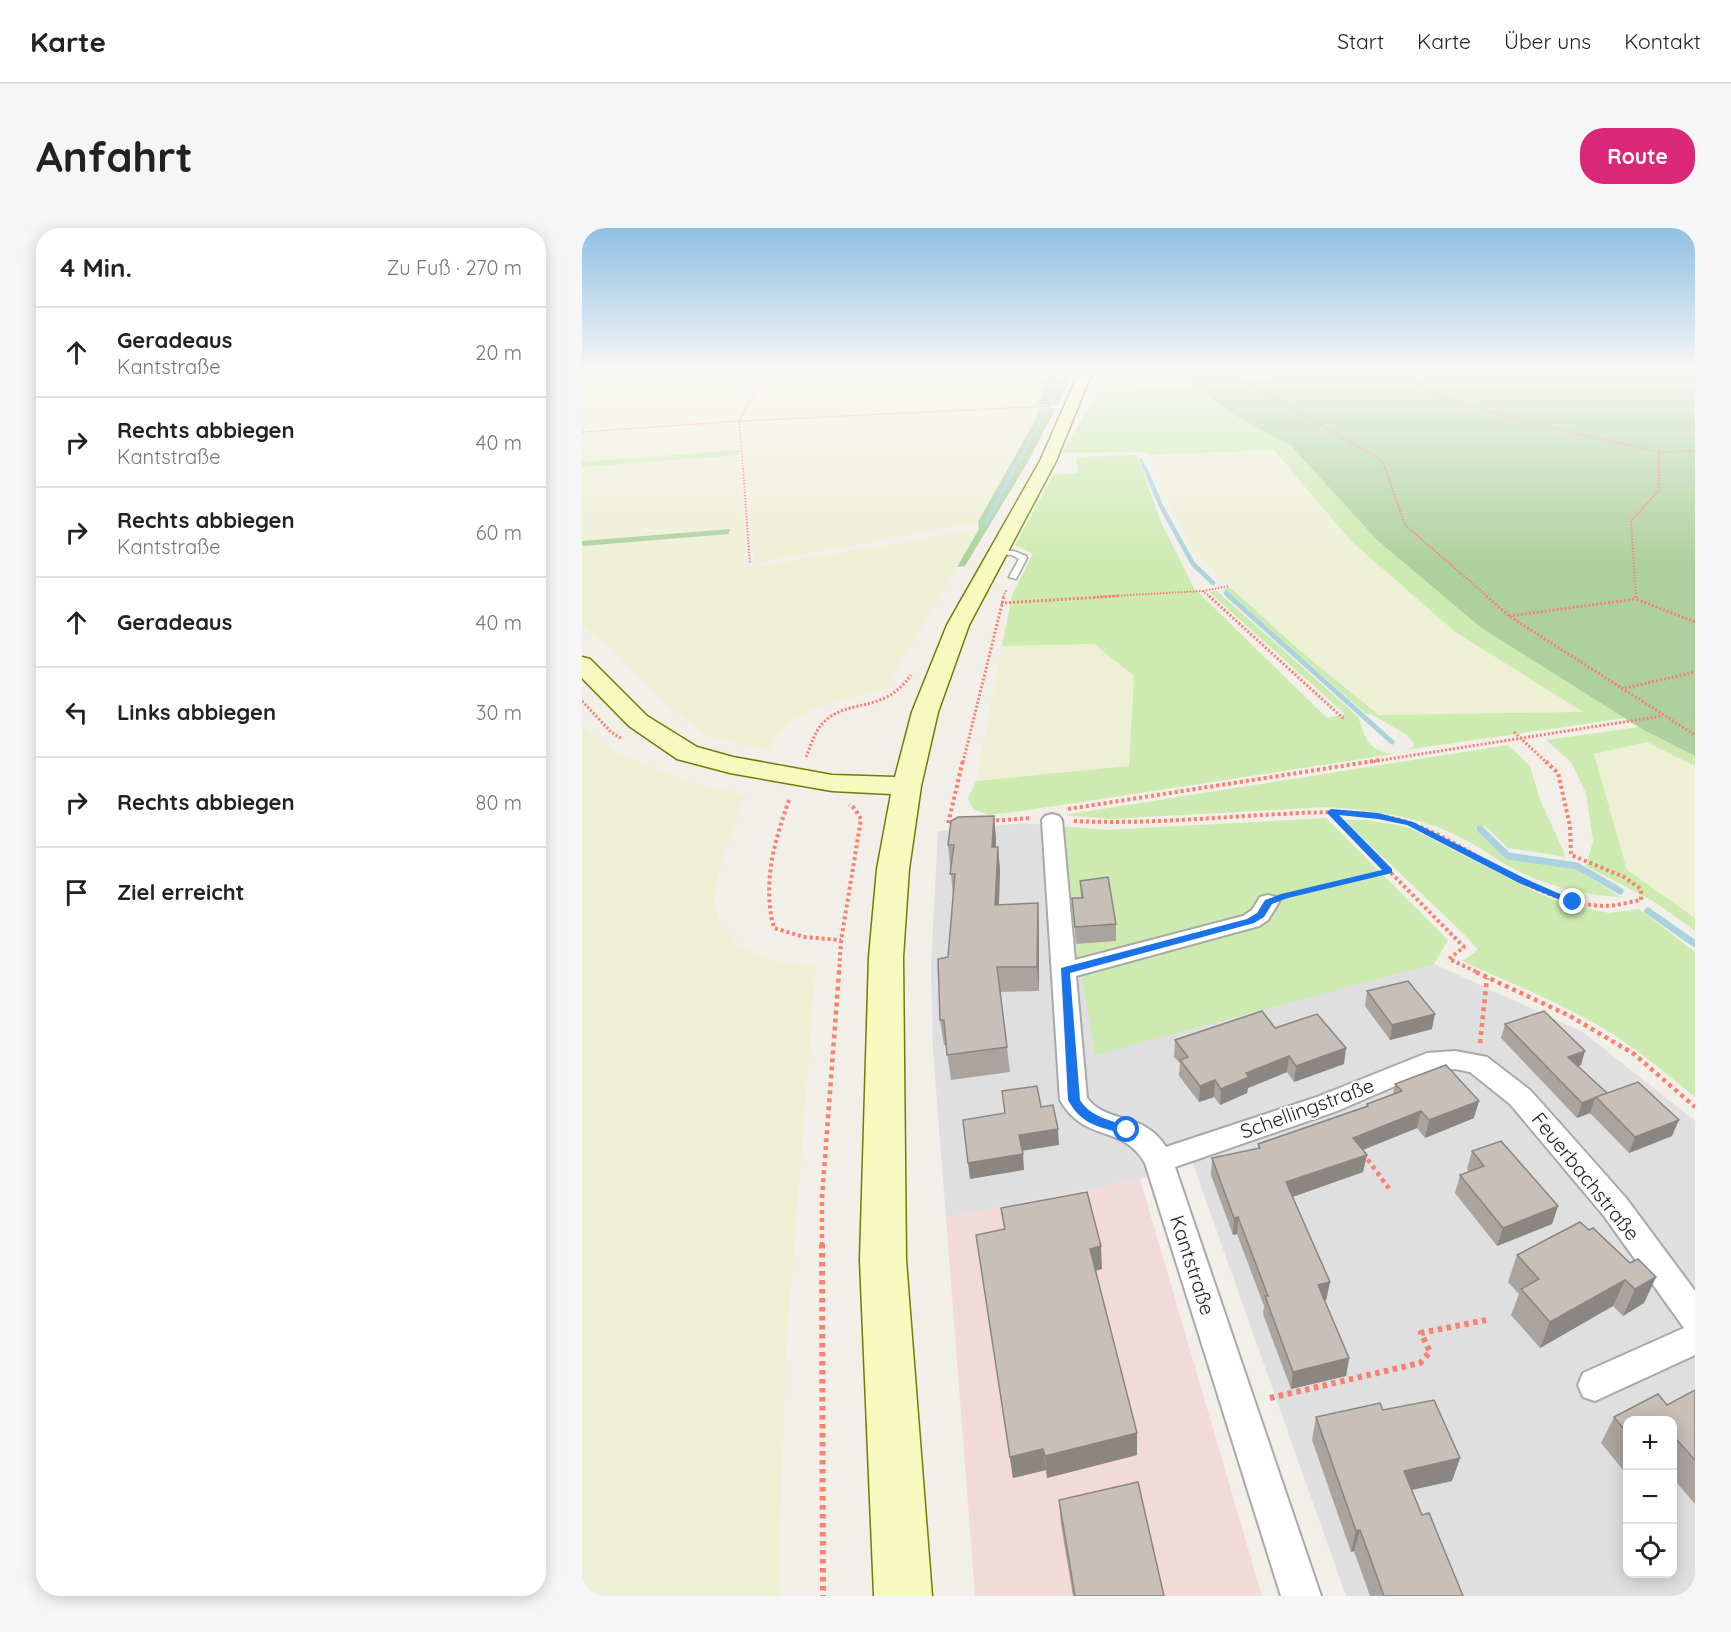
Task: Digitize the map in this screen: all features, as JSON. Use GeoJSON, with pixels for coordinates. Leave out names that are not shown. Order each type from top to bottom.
{"type":"FeatureCollection","features":[{"type":"Feature","properties":{"kind":"main road"},"geometry":{"type":"LineString","coordinates":[[902,1578],[883,1260],[886,957],[893,869],[910,777],[926,712],[958,625],[1048,461],[1060,434]]}},
{"type":"Feature","properties":{"kind":"main road"},"geometry":{"type":"LineString","coordinates":[[582,664],[638,721],[687,753],[797,779],[832,783],[910,777]]}},
{"type":"Feature","properties":{"kind":"street","name":"Kantstraße"},"geometry":{"type":"LineString","coordinates":[[1052,820],[1074,1100],[1080,1110],[1091,1119],[1141,1136],[1159,1161],[1301,1596]]}},
{"type":"Feature","properties":{"kind":"street"},"geometry":{"type":"LineString","coordinates":[[1064,971],[1251,921],[1260,915],[1268,902]]}},
{"type":"Feature","properties":{"kind":"street","name":"Schellingstraße"},"geometry":{"type":"LineString","coordinates":[[1159,1161],[1327,1104],[1427,1062],[1466,1062]]}},
{"type":"Feature","properties":{"kind":"street","name":"Feuerbachstraße"},"geometry":{"type":"LineString","coordinates":[[1466,1062],[1520,1097],[1615,1207],[1695,1317]]}},
{"type":"Feature","properties":{"kind":"street"},"geometry":{"type":"LineString","coordinates":[[1595,1385],[1695,1339]]}},
{"type":"Feature","properties":{"kind":"lane"},"geometry":{"type":"LineString","coordinates":[[998,552],[1023,558],[1013,577]]}},
{"type":"Feature","properties":{"kind":"path"},"geometry":{"type":"LineString","coordinates":[[740,434],[750,564]]}},
{"type":"Feature","properties":{"kind":"path"},"geometry":{"type":"LineString","coordinates":[[1336,434],[1382,460],[1405,525],[1509,616],[1695,735]]}},
{"type":"Feature","properties":{"kind":"path"},"geometry":{"type":"LineString","coordinates":[[1579,434],[1659,452],[1695,451]]}},
{"type":"Feature","properties":{"kind":"path"},"geometry":{"type":"LineString","coordinates":[[1636,599],[1631,521],[1659,490],[1659,452]]}},
{"type":"Feature","properties":{"kind":"path"},"geometry":{"type":"LineString","coordinates":[[959,823],[948,824],[1001,603],[1013,577]]}},
{"type":"Feature","properties":{"kind":"path"},"geometry":{"type":"LineString","coordinates":[[1001,603],[1202,591],[1229,585]]}},
{"type":"Feature","properties":{"kind":"path"},"geometry":{"type":"LineString","coordinates":[[1202,591],[1216,601],[1344,719]]}},
{"type":"Feature","properties":{"kind":"path"},"geometry":{"type":"LineString","coordinates":[[1509,616],[1636,599],[1695,622]]}},
{"type":"Feature","properties":{"kind":"path"},"geometry":{"type":"LineString","coordinates":[[1621,689],[1695,672]]}},
{"type":"Feature","properties":{"kind":"path"},"geometry":{"type":"LineString","coordinates":[[842,940],[804,937],[774,928],[769,913],[768,886],[777,835],[797,779],[822,724],[830,718],[894,696]]}},
{"type":"Feature","properties":{"kind":"path"},"geometry":{"type":"LineString","coordinates":[[1052,820],[1061,810],[1663,716]]}},
{"type":"Feature","properties":{"kind":"path"},"geometry":{"type":"LineString","coordinates":[[981,822],[1025,818],[1112,823],[1331,812],[1378,816],[1410,824],[1522,881],[1573,902],[1605,906],[1641,900],[1641,889],[1624,877],[1571,855],[1570,826],[1558,773],[1514,732]]}},
{"type":"Feature","properties":{"kind":"path"},"geometry":{"type":"LineString","coordinates":[[823,1596],[822,1198],[842,940],[861,819],[854,808],[842,801]]}},
{"type":"Feature","properties":{"kind":"path"},"geometry":{"type":"LineString","coordinates":[[1331,812],[1464,947],[1449,959],[1570,1016],[1634,1054],[1695,1107]]}},
{"type":"Feature","properties":{"kind":"path"},"geometry":{"type":"LineString","coordinates":[[1268,902],[1389,871]]}},
{"type":"Feature","properties":{"kind":"path"},"geometry":{"type":"LineString","coordinates":[[1466,1062],[1487,978]]}},
{"type":"Feature","properties":{"kind":"path"},"geometry":{"type":"LineString","coordinates":[[1362,1151],[1390,1190]]}},
{"type":"Feature","properties":{"kind":"path"},"geometry":{"type":"LineString","coordinates":[[1270,1398],[1420,1363],[1430,1352],[1421,1333],[1486,1320]]}},
{"type":"Feature","properties":{"kind":"shaded area"},"geometry":{"type":"Polygon","coordinates":[[[1022,823],[1106,830],[1448,940],[1434,964],[1583,1032],[1695,1121],[1695,1596],[1346,1596],[1192,1161],[1140,1179],[946,1218],[933,1051],[931,967],[938,831],[1022,823]]]}},
{"type":"Feature","properties":{"kind":"shaded area"},"geometry":{"type":"Polygon","coordinates":[[[1140,1179],[1262,1596],[975,1596],[946,1218],[1140,1179]]]}},
{"type":"Feature","properties":{"kind":"green space"},"geometry":{"type":"Polygon","coordinates":[[[582,434],[738,434],[739,450],[582,462],[582,434]]]}},
{"type":"Feature","properties":{"kind":"green space"},"geometry":{"type":"Polygon","coordinates":[[[742,434],[1028,434],[978,522],[759,562],[754,559],[742,434]]]}},
{"type":"Feature","properties":{"kind":"green space"},"geometry":{"type":"Polygon","coordinates":[[[1028,434],[1042,434],[965,566],[957,567],[979,529],[978,522],[1028,434]]]}},
{"type":"Feature","properties":{"kind":"green space"},"geometry":{"type":"Polygon","coordinates":[[[1073,434],[1269,434],[1291,446],[1377,540],[1480,627],[1625,718],[1406,750],[1413,747],[1414,743],[1405,734],[1371,714],[1366,714],[1224,589],[1230,587],[1305,655],[1379,715],[1583,712],[1454,631],[1351,541],[1274,450],[1149,455],[1142,452],[1062,453],[1073,434]]]}},
{"type":"Feature","properties":{"kind":"green space"},"geometry":{"type":"Polygon","coordinates":[[[1269,434],[1695,434],[1695,756],[1642,729],[1480,627],[1377,540],[1291,446],[1269,434]]]}},
{"type":"Feature","properties":{"kind":"green space"},"geometry":{"type":"Polygon","coordinates":[[[739,450],[739,455],[582,467],[582,462],[739,450]]]}},
{"type":"Feature","properties":{"kind":"green space"},"geometry":{"type":"Polygon","coordinates":[[[1274,450],[1351,541],[1454,631],[1584,712],[1379,715],[1305,655],[1192,550],[1172,511],[1149,455],[1274,450]]]}},
{"type":"Feature","properties":{"kind":"green space"},"geometry":{"type":"Polygon","coordinates":[[[739,455],[745,528],[744,569],[979,529],[886,688],[817,707],[794,719],[778,734],[768,750],[740,745],[705,734],[666,705],[609,646],[582,626],[582,546],[728,534],[729,529],[582,541],[582,467],[739,455]]]}},
{"type":"Feature","properties":{"kind":"green space"},"geometry":{"type":"Polygon","coordinates":[[[1137,455],[1161,522],[1194,588],[1327,718],[1345,714],[1209,592],[1217,591],[1358,717],[1366,738],[1373,747],[1394,754],[1022,811],[989,815],[973,809],[968,798],[976,781],[1129,766],[1134,676],[1094,644],[1002,646],[1012,595],[1033,554],[1015,545],[1053,475],[1078,473],[1076,457],[1137,455]]]}},
{"type":"Feature","properties":{"kind":"green space"},"geometry":{"type":"Polygon","coordinates":[[[730,529],[729,534],[582,546],[582,541],[730,529]]]}},
{"type":"Feature","properties":{"kind":"green space"},"geometry":{"type":"Polygon","coordinates":[[[1094,644],[1134,676],[1130,766],[976,781],[1002,646],[1094,644]]]}},
{"type":"Feature","properties":{"kind":"green space"},"geometry":{"type":"Polygon","coordinates":[[[582,726],[618,754],[691,783],[745,795],[720,868],[714,900],[719,922],[739,945],[768,960],[816,965],[785,1365],[779,1596],[582,1596],[582,726]]]}},
{"type":"Feature","properties":{"kind":"green space"},"geometry":{"type":"Polygon","coordinates":[[[1639,727],[1695,756],[1695,766],[1647,742],[1594,754],[1627,870],[1695,918],[1695,931],[1655,902],[1586,866],[1593,841],[1586,793],[1571,762],[1546,740],[1639,727]]]}},
{"type":"Feature","properties":{"kind":"green space"},"geometry":{"type":"Polygon","coordinates":[[[1647,742],[1695,766],[1695,918],[1627,871],[1593,754],[1647,742]]]}},
{"type":"Feature","properties":{"kind":"green space"},"geometry":{"type":"Polygon","coordinates":[[[1508,745],[1530,766],[1539,797],[1566,857],[1508,848],[1485,826],[1474,828],[1504,857],[1576,869],[1620,897],[1577,892],[1550,884],[1523,874],[1451,833],[1421,822],[1374,812],[1326,807],[1111,819],[1064,815],[1508,745]]]}},
{"type":"Feature","properties":{"kind":"green space"},"geometry":{"type":"Polygon","coordinates":[[[1326,818],[1448,940],[1434,964],[1095,1055],[1076,943],[1063,827],[1106,830],[1326,818]]]}},
{"type":"Feature","properties":{"kind":"green space"},"geometry":{"type":"Polygon","coordinates":[[[1344,820],[1367,820],[1408,827],[1542,895],[1574,906],[1609,913],[1639,909],[1695,952],[1695,1097],[1637,1051],[1599,1026],[1549,1000],[1462,961],[1478,950],[1344,820]]]}},
{"type":"Feature","properties":{"kind":"building"},"geometry":{"type":"Polygon","coordinates":[[[994,816],[992,847],[998,847],[995,905],[1038,903],[1037,967],[997,967],[1007,1047],[947,1055],[944,1020],[940,1020],[938,959],[948,957],[955,874],[950,874],[954,845],[948,845],[951,821],[958,817],[994,816]]]}},
{"type":"Feature","properties":{"kind":"building"},"geometry":{"type":"Polygon","coordinates":[[[1108,877],[1116,924],[1075,927],[1072,898],[1083,898],[1080,881],[1108,877]]]}},
{"type":"Feature","properties":{"kind":"building"},"geometry":{"type":"Polygon","coordinates":[[[1408,981],[1435,1014],[1392,1025],[1367,991],[1408,981]]]}},
{"type":"Feature","properties":{"kind":"building"},"geometry":{"type":"Polygon","coordinates":[[[1262,1011],[1275,1028],[1317,1014],[1346,1048],[1296,1066],[1289,1056],[1246,1073],[1249,1077],[1221,1089],[1215,1080],[1200,1086],[1180,1060],[1188,1057],[1175,1040],[1262,1011]]]}},
{"type":"Feature","properties":{"kind":"building"},"geometry":{"type":"Polygon","coordinates":[[[1544,1011],[1585,1051],[1568,1057],[1607,1093],[1582,1103],[1505,1024],[1544,1011]]]}},
{"type":"Feature","properties":{"kind":"building"},"geometry":{"type":"Polygon","coordinates":[[[1446,1065],[1479,1101],[1429,1120],[1421,1111],[1353,1138],[1367,1155],[1286,1182],[1330,1282],[1318,1285],[1349,1358],[1293,1372],[1265,1296],[1268,1296],[1238,1217],[1234,1218],[1212,1158],[1260,1148],[1258,1144],[1368,1106],[1367,1104],[1402,1091],[1395,1084],[1446,1065]]]}},
{"type":"Feature","properties":{"kind":"building"},"geometry":{"type":"Polygon","coordinates":[[[1638,1082],[1679,1120],[1635,1137],[1596,1097],[1638,1082]]]}},
{"type":"Feature","properties":{"kind":"building"},"geometry":{"type":"Polygon","coordinates":[[[1037,1086],[1041,1107],[1053,1105],[1058,1129],[1019,1135],[1023,1154],[968,1163],[963,1120],[1005,1113],[1002,1091],[1037,1086]]]}},
{"type":"Feature","properties":{"kind":"building"},"geometry":{"type":"Polygon","coordinates":[[[1501,1141],[1558,1206],[1503,1228],[1460,1175],[1484,1166],[1472,1151],[1501,1141]]]}},
{"type":"Feature","properties":{"kind":"building"},"geometry":{"type":"Polygon","coordinates":[[[1087,1192],[1101,1246],[1090,1249],[1137,1433],[1045,1456],[1043,1449],[1010,1457],[976,1235],[1005,1229],[1001,1208],[1087,1192]]]}},
{"type":"Feature","properties":{"kind":"building"},"geometry":{"type":"Polygon","coordinates":[[[1580,1222],[1589,1230],[1593,1228],[1630,1263],[1638,1259],[1656,1277],[1635,1289],[1625,1280],[1550,1322],[1521,1289],[1539,1279],[1517,1255],[1580,1222]]]}},
{"type":"Feature","properties":{"kind":"building"},"geometry":{"type":"Polygon","coordinates":[[[1695,1390],[1695,1460],[1677,1440],[1677,1416],[1623,1416],[1623,1428],[1614,1417],[1658,1394],[1667,1405],[1695,1390]]]}},
{"type":"Feature","properties":{"kind":"building"},"geometry":{"type":"Polygon","coordinates":[[[1434,1400],[1460,1458],[1404,1471],[1422,1515],[1429,1513],[1463,1596],[1384,1596],[1360,1530],[1356,1531],[1316,1417],[1380,1403],[1383,1410],[1434,1400]]]}},
{"type":"Feature","properties":{"kind":"building"},"geometry":{"type":"Polygon","coordinates":[[[1138,1482],[1164,1596],[1075,1596],[1059,1500],[1138,1482]]]}},
{"type":"Feature","properties":{"kind":"waterway"},"geometry":{"type":"LineString","coordinates":[[1014,470],[1034,434]]}},
{"type":"Feature","properties":{"kind":"waterway"},"geometry":{"type":"LineString","coordinates":[[1141,460],[1145,470]]}},
{"type":"Feature","properties":{"kind":"waterway"},"geometry":{"type":"LineString","coordinates":[[986,522],[1015,468]]}},
{"type":"Feature","properties":{"kind":"waterway"},"geometry":{"type":"LineString","coordinates":[[1145,468],[1161,506],[1193,564],[1213,583]]}},
{"type":"Feature","properties":{"kind":"waterway"},"geometry":{"type":"LineString","coordinates":[[1226,593],[1231,597]]}},
{"type":"Feature","properties":{"kind":"waterway"},"geometry":{"type":"LineString","coordinates":[[1229,596],[1392,742]]}},
{"type":"Feature","properties":{"kind":"waterway"},"geometry":{"type":"LineString","coordinates":[[1480,829],[1508,856],[1577,866],[1620,891]]}},
{"type":"Feature","properties":{"kind":"waterway"},"geometry":{"type":"LineString","coordinates":[[1648,911],[1695,944]]}},
{"type":"Feature","properties":{"kind":"route"},"geometry":{"type":"LineString","coordinates":[[1127,1130],[1091,1119],[1080,1110],[1074,1100],[1064,971],[1251,921],[1260,915],[1268,902],[1389,871],[1331,812],[1378,816],[1410,824],[1522,881],[1573,902]]}}]}
